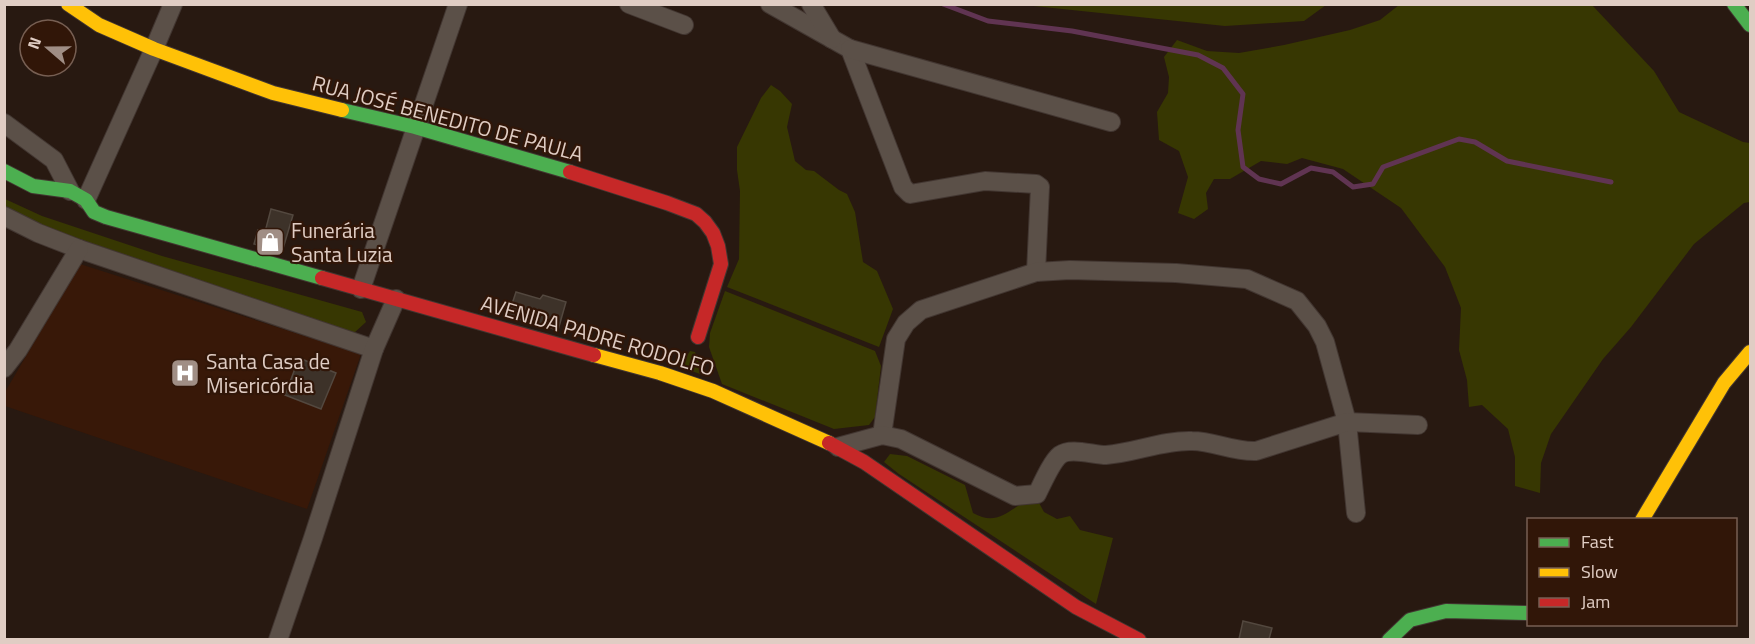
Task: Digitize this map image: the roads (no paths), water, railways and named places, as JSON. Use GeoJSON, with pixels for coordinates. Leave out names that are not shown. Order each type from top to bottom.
{"type":"FeatureCollection","features":[{"type":"Feature","properties":{"kind":"street","name":"RUA JOSÉ BENEDITO DE PAULA"},"geometry":{"type":"LineString","coordinates":[[68,4],[99,25],[154,49],[273,93],[415,127],[600,182],[696,214],[713,233],[721,264],[698,338]]}},
{"type":"Feature","properties":{"kind":"street"},"geometry":{"type":"LineString","coordinates":[[78,195],[154,49],[173,4]]}},
{"type":"Feature","properties":{"kind":"street"},"geometry":{"type":"LineString","coordinates":[[361,289],[458,4]]}},
{"type":"Feature","properties":{"kind":"street"},"geometry":{"type":"LineString","coordinates":[[629,4],[684,25]]}},
{"type":"Feature","properties":{"kind":"street"},"geometry":{"type":"LineString","coordinates":[[770,4],[850,49],[1111,122]]}},
{"type":"Feature","properties":{"kind":"street"},"geometry":{"type":"LineString","coordinates":[[811,4],[833,39]]}},
{"type":"Feature","properties":{"kind":"street"},"geometry":{"type":"LineString","coordinates":[[1734,4],[1750,25]]}},
{"type":"Feature","properties":{"kind":"street"},"geometry":{"type":"LineString","coordinates":[[850,49],[903,187],[910,194],[984,181],[1036,184],[1040,187],[1036,272]]}},
{"type":"Feature","properties":{"kind":"street"},"geometry":{"type":"LineString","coordinates":[[4,123],[54,160],[78,195]]}},
{"type":"Feature","properties":{"kind":"street"},"geometry":{"type":"LineString","coordinates":[[4,171],[33,186],[78,195]]}},
{"type":"Feature","properties":{"kind":"street","name":"AVENIDA PADRE RODOLFO"},"geometry":{"type":"LineString","coordinates":[[78,195],[94,212],[106,217],[660,373],[713,391],[838,447],[864,462],[1076,607],[1139,639]]}},
{"type":"Feature","properties":{"kind":"street"},"geometry":{"type":"LineString","coordinates":[[4,216],[38,233],[79,249],[374,349]]}},
{"type":"Feature","properties":{"kind":"street"},"geometry":{"type":"LineString","coordinates":[[4,368],[18,350],[79,249]]}},
{"type":"Feature","properties":{"kind":"street"},"geometry":{"type":"LineString","coordinates":[[882,435],[896,339],[910,318],[925,309],[1036,272],[1070,270],[1176,273],[1247,279],[1298,301],[1317,326],[1325,342],[1347,422],[1356,513]]}},
{"type":"Feature","properties":{"kind":"street"},"geometry":{"type":"LineString","coordinates":[[278,639],[374,349],[396,298]]}},
{"type":"Feature","properties":{"kind":"street"},"geometry":{"type":"LineString","coordinates":[[1643,518],[1724,383],[1750,352]]}},
{"type":"Feature","properties":{"kind":"street"},"geometry":{"type":"LineString","coordinates":[[838,447],[882,435],[901,439],[1015,496],[1037,494],[1058,456],[1066,452],[1103,455],[1194,441],[1243,452],[1256,451],[1347,422],[1418,425]]}},
{"type":"Feature","properties":{"kind":"street"},"geometry":{"type":"LineString","coordinates":[[1389,639],[1410,620],[1446,611],[1527,613]]}},
{"type":"Feature","properties":{"kind":"street"},"geometry":{"type":"LineString","coordinates":[[1409,639],[1418,627],[1432,615]]}},
{"type":"Feature","properties":{"kind":"waterway"},"geometry":{"type":"LineString","coordinates":[[943,4],[988,21],[1072,31],[1198,55],[1223,68],[1243,94],[1238,130],[1243,167],[1259,179],[1281,184],[1311,168],[1333,172],[1353,187],[1373,184],[1383,167],[1459,139],[1475,142],[1507,161],[1611,182]]}},
{"type":"Feature","properties":{"kind":"place","name":"Funerária Santa Luzia"},"geometry":{"type":"Point","coordinates":[270,242]}},
{"type":"Feature","properties":{"kind":"place","name":"Santa Casa de Misericórdia"},"geometry":{"type":"Point","coordinates":[185,373]}}]}
